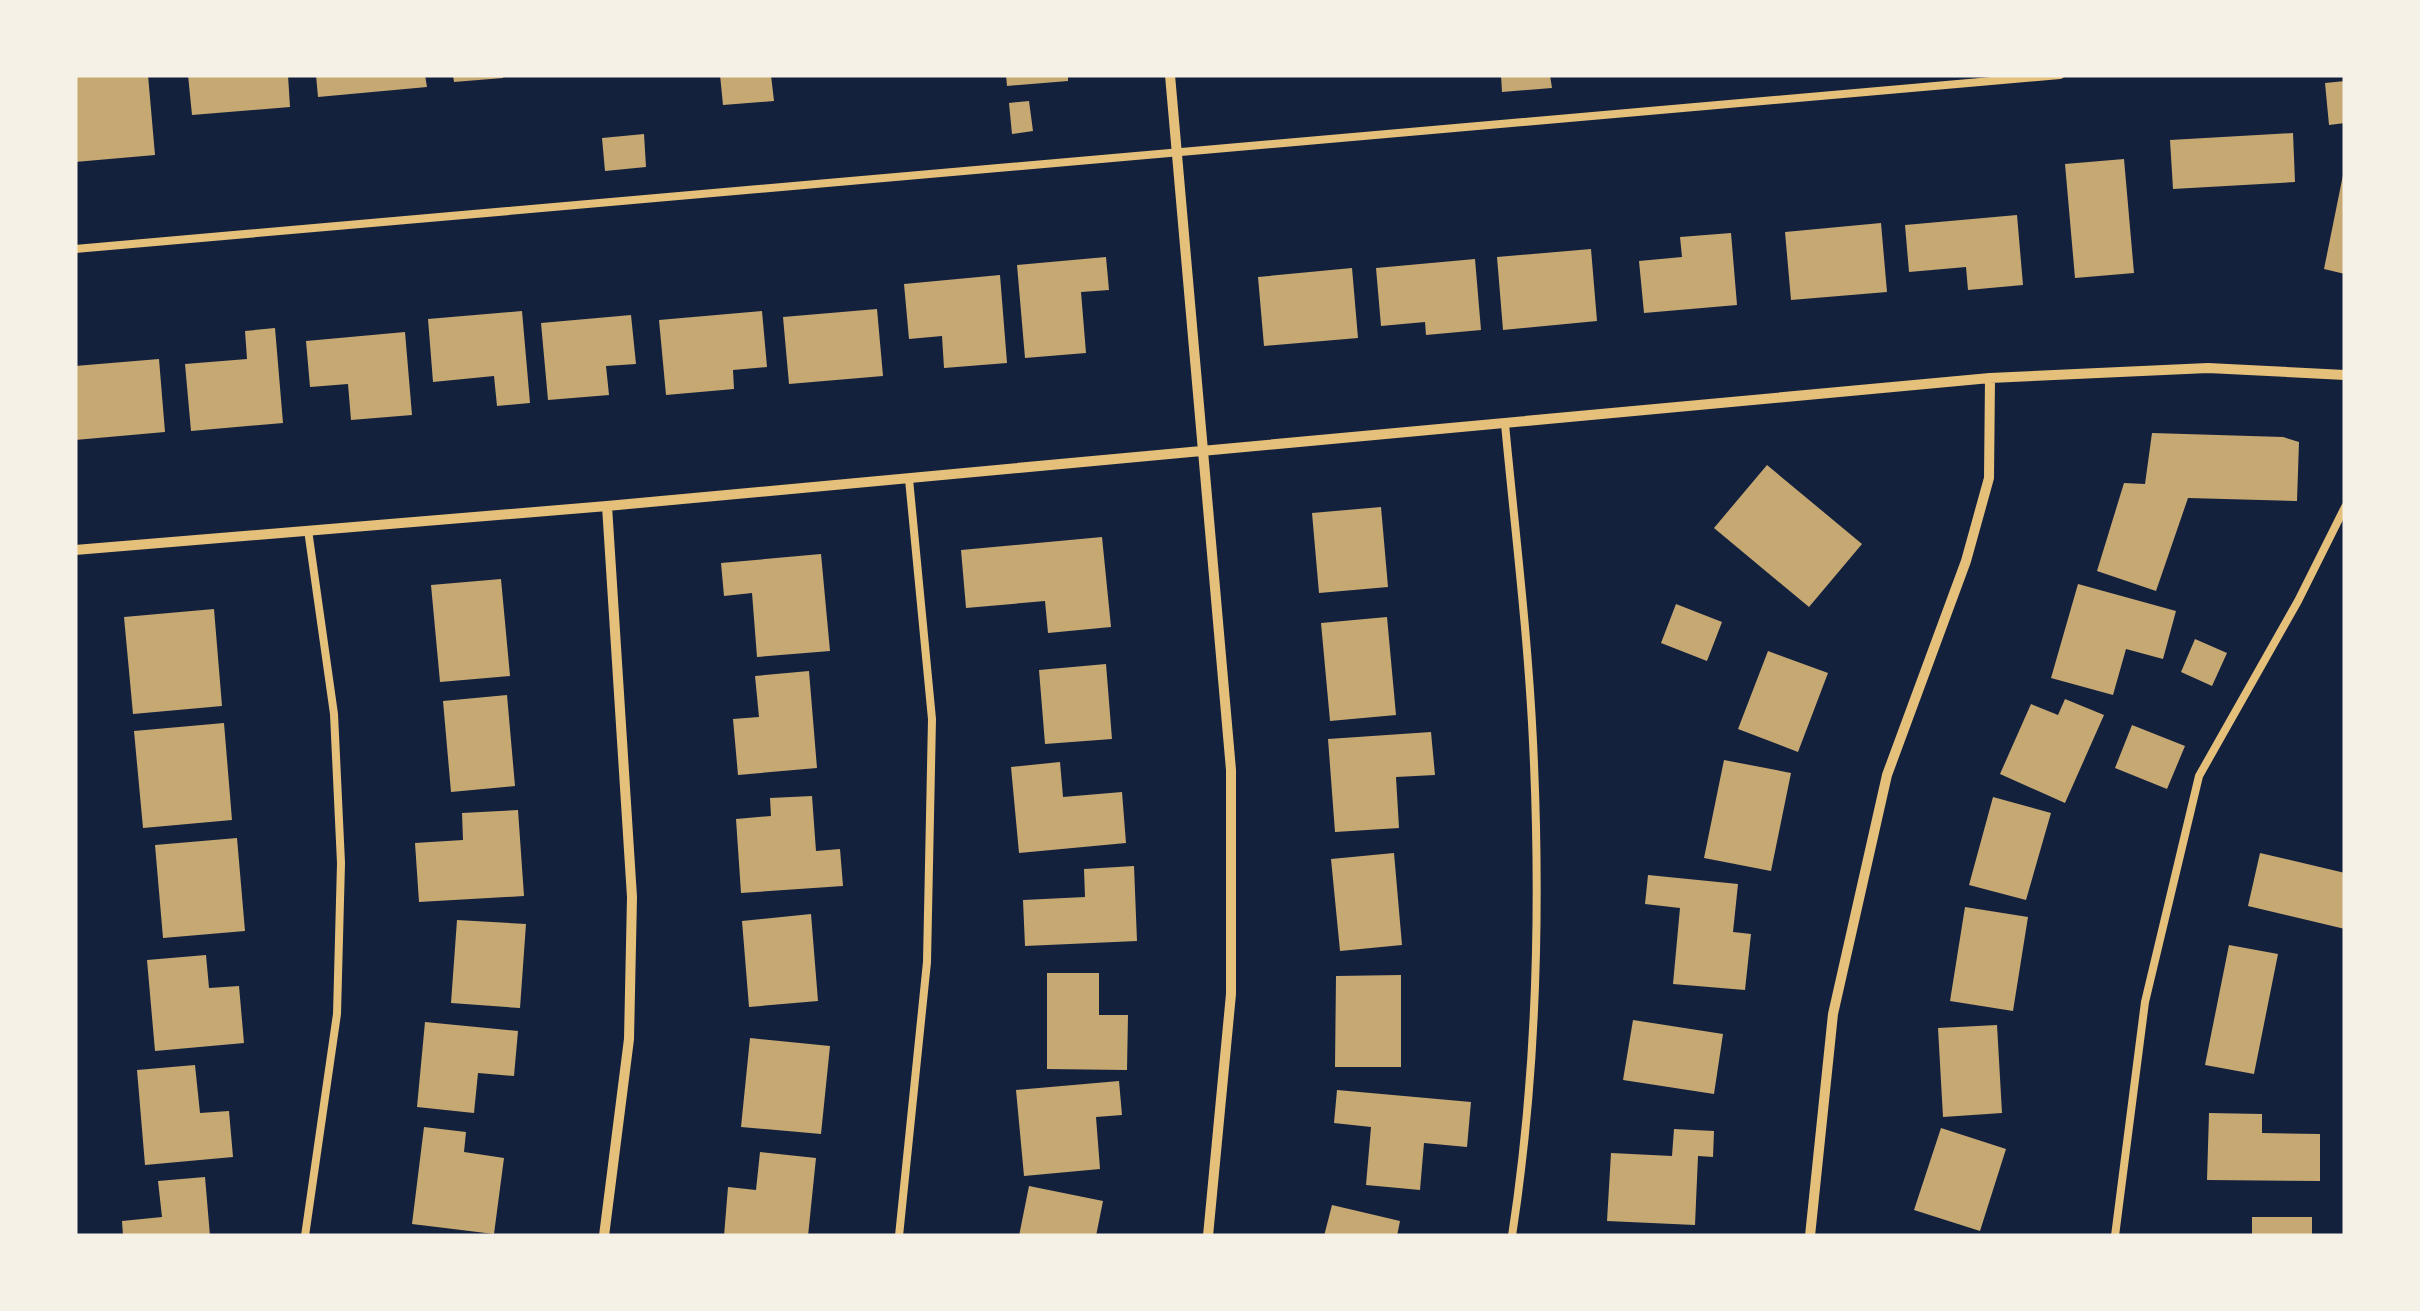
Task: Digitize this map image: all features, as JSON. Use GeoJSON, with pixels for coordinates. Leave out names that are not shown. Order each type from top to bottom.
{"type":"FeatureCollection","features":[{"type":"Feature","properties":{"kind":"street"},"geometry":{"type":"LineString","coordinates":[[1170,75],[1231,770],[1231,994],[1208,1236]]}},
{"type":"Feature","properties":{"kind":"street"},"geometry":{"type":"LineString","coordinates":[[75,550],[607,506],[1990,378],[2208,368],[2345,375]]}},
{"type":"Feature","properties":{"kind":"street"},"geometry":{"type":"LineString","coordinates":[[1810,1236],[1833,1014],[1888,774],[1966,561],[1989,478],[1990,378]]}},
{"type":"Feature","properties":{"kind":"street"},"geometry":{"type":"LineString","coordinates":[[604,1236],[628,1039],[632,897],[607,506]]}},
{"type":"Feature","properties":{"kind":"lane"},"geometry":{"type":"LineString","coordinates":[[75,249],[2060,75]]}},
{"type":"Feature","properties":{"kind":"lane"},"geometry":{"type":"LineString","coordinates":[[1505,424],[1533,743],[1534,962],[1528,1134],[1512,1236]]}},
{"type":"Feature","properties":{"kind":"lane"},"geometry":{"type":"LineString","coordinates":[[899,1236],[928,962],[932,719],[908,478]]}},
{"type":"Feature","properties":{"kind":"lane"},"geometry":{"type":"LineString","coordinates":[[2115,1236],[2145,1002],[2199,776],[2298,601],[2345,507]]}},
{"type":"Feature","properties":{"kind":"lane"},"geometry":{"type":"LineString","coordinates":[[305,1236],[337,1014],[342,864],[334,714],[308,530]]}},
{"type":"Feature","properties":{"kind":"building"},"geometry":{"type":"Polygon","coordinates":[[[75,75],[148,75],[155,155],[75,162],[75,75]]]}},
{"type":"Feature","properties":{"kind":"building"},"geometry":{"type":"Polygon","coordinates":[[[188,75],[288,75],[290,107],[192,115],[188,75]]]}},
{"type":"Feature","properties":{"kind":"building"},"geometry":{"type":"Polygon","coordinates":[[[316,75],[425,75],[427,87],[318,97],[316,75]]]}},
{"type":"Feature","properties":{"kind":"building"},"geometry":{"type":"Polygon","coordinates":[[[453,75],[503,75],[503,78],[454,82],[453,75]]]}},
{"type":"Feature","properties":{"kind":"building"},"geometry":{"type":"Polygon","coordinates":[[[720,75],[771,75],[774,101],[723,105],[720,75]]]}},
{"type":"Feature","properties":{"kind":"building"},"geometry":{"type":"Polygon","coordinates":[[[1006,75],[1068,75],[1068,81],[1007,86],[1006,75]]]}},
{"type":"Feature","properties":{"kind":"building"},"geometry":{"type":"Polygon","coordinates":[[[1501,75],[1550,75],[1552,88],[1502,92],[1501,75]]]}},
{"type":"Feature","properties":{"kind":"building"},"geometry":{"type":"Polygon","coordinates":[[[2345,81],[2345,123],[2329,125],[2325,83],[2345,81]]]}},
{"type":"Feature","properties":{"kind":"building"},"geometry":{"type":"Polygon","coordinates":[[[1029,101],[1033,131],[1012,134],[1009,103],[1029,101]]]}},
{"type":"Feature","properties":{"kind":"building"},"geometry":{"type":"Polygon","coordinates":[[[2293,133],[2295,182],[2173,189],[2170,140],[2293,133]]]}},
{"type":"Feature","properties":{"kind":"building"},"geometry":{"type":"Polygon","coordinates":[[[644,134],[646,167],[605,171],[602,138],[644,134]]]}},
{"type":"Feature","properties":{"kind":"building"},"geometry":{"type":"Polygon","coordinates":[[[2124,159],[2134,273],[2075,278],[2065,164],[2124,159]]]}},
{"type":"Feature","properties":{"kind":"building"},"geometry":{"type":"Polygon","coordinates":[[[2345,175],[2345,274],[2324,269],[2345,175]]]}},
{"type":"Feature","properties":{"kind":"building"},"geometry":{"type":"Polygon","coordinates":[[[2017,215],[2023,285],[1968,290],[1966,267],[1909,272],[1905,225],[2017,215]]]}},
{"type":"Feature","properties":{"kind":"building"},"geometry":{"type":"Polygon","coordinates":[[[1881,223],[1887,292],[1791,300],[1785,232],[1881,223]]]}},
{"type":"Feature","properties":{"kind":"building"},"geometry":{"type":"Polygon","coordinates":[[[1731,233],[1737,305],[1644,313],[1639,261],[1682,257],[1680,237],[1731,233]]]}},
{"type":"Feature","properties":{"kind":"building"},"geometry":{"type":"Polygon","coordinates":[[[1591,249],[1597,321],[1503,330],[1497,257],[1591,249]]]}},
{"type":"Feature","properties":{"kind":"building"},"geometry":{"type":"Polygon","coordinates":[[[1106,257],[1109,290],[1081,292],[1086,353],[1025,358],[1017,265],[1106,257]]]}},
{"type":"Feature","properties":{"kind":"building"},"geometry":{"type":"Polygon","coordinates":[[[1475,259],[1481,330],[1426,335],[1425,322],[1381,326],[1376,268],[1475,259]]]}},
{"type":"Feature","properties":{"kind":"building"},"geometry":{"type":"Polygon","coordinates":[[[1352,268],[1358,338],[1264,346],[1258,277],[1352,268]]]}},
{"type":"Feature","properties":{"kind":"building"},"geometry":{"type":"Polygon","coordinates":[[[1000,275],[1007,363],[944,368],[942,336],[909,339],[904,284],[1000,275]]]}},
{"type":"Feature","properties":{"kind":"building"},"geometry":{"type":"Polygon","coordinates":[[[877,309],[883,376],[789,384],[783,317],[877,309]]]}},
{"type":"Feature","properties":{"kind":"building"},"geometry":{"type":"Polygon","coordinates":[[[522,311],[530,403],[497,406],[494,376],[433,382],[428,319],[522,311]]]}},
{"type":"Feature","properties":{"kind":"building"},"geometry":{"type":"Polygon","coordinates":[[[762,311],[767,367],[733,370],[734,389],[666,395],[659,320],[762,311]]]}},
{"type":"Feature","properties":{"kind":"building"},"geometry":{"type":"Polygon","coordinates":[[[631,315],[636,364],[606,366],[609,395],[548,400],[541,323],[631,315]]]}},
{"type":"Feature","properties":{"kind":"building"},"geometry":{"type":"Polygon","coordinates":[[[275,328],[283,423],[191,431],[185,364],[247,359],[245,331],[275,328]]]}},
{"type":"Feature","properties":{"kind":"building"},"geometry":{"type":"Polygon","coordinates":[[[405,332],[412,415],[351,420],[348,384],[310,387],[306,341],[405,332]]]}},
{"type":"Feature","properties":{"kind":"building"},"geometry":{"type":"Polygon","coordinates":[[[159,359],[165,432],[75,440],[75,366],[159,359]]]}},
{"type":"Feature","properties":{"kind":"building"},"geometry":{"type":"Polygon","coordinates":[[[2152,433],[2283,437],[2299,442],[2297,501],[2188,498],[2156,591],[2097,571],[2124,483],[2145,484],[2152,433]]]}},
{"type":"Feature","properties":{"kind":"building"},"geometry":{"type":"Polygon","coordinates":[[[1767,465],[1862,544],[1809,607],[1714,528],[1767,465]]]}},
{"type":"Feature","properties":{"kind":"building"},"geometry":{"type":"Polygon","coordinates":[[[1381,507],[1388,587],[1319,593],[1312,513],[1381,507]]]}},
{"type":"Feature","properties":{"kind":"building"},"geometry":{"type":"Polygon","coordinates":[[[1102,537],[1111,627],[1048,633],[1045,601],[966,608],[961,550],[1102,537]]]}},
{"type":"Feature","properties":{"kind":"building"},"geometry":{"type":"Polygon","coordinates":[[[821,554],[830,651],[757,657],[752,593],[724,596],[721,563],[821,554]]]}},
{"type":"Feature","properties":{"kind":"building"},"geometry":{"type":"Polygon","coordinates":[[[501,579],[510,676],[440,682],[431,585],[501,579]]]}},
{"type":"Feature","properties":{"kind":"building"},"geometry":{"type":"Polygon","coordinates":[[[2078,584],[2176,611],[2163,659],[2126,649],[2113,695],[2051,678],[2078,584]]]}},
{"type":"Feature","properties":{"kind":"building"},"geometry":{"type":"Polygon","coordinates":[[[1676,604],[1722,622],[1707,661],[1661,643],[1676,604]]]}},
{"type":"Feature","properties":{"kind":"building"},"geometry":{"type":"Polygon","coordinates":[[[214,609],[222,706],[133,714],[124,617],[214,609]]]}},
{"type":"Feature","properties":{"kind":"building"},"geometry":{"type":"Polygon","coordinates":[[[1387,617],[1396,715],[1330,721],[1321,623],[1387,617]]]}},
{"type":"Feature","properties":{"kind":"building"},"geometry":{"type":"Polygon","coordinates":[[[2195,639],[2227,653],[2212,686],[2181,672],[2195,639]]]}},
{"type":"Feature","properties":{"kind":"building"},"geometry":{"type":"Polygon","coordinates":[[[1768,651],[1828,673],[1798,752],[1738,729],[1768,651]]]}},
{"type":"Feature","properties":{"kind":"building"},"geometry":{"type":"Polygon","coordinates":[[[1106,664],[1112,739],[1045,744],[1039,670],[1106,664]]]}},
{"type":"Feature","properties":{"kind":"building"},"geometry":{"type":"Polygon","coordinates":[[[809,671],[817,768],[738,775],[733,719],[759,717],[755,676],[809,671]]]}},
{"type":"Feature","properties":{"kind":"building"},"geometry":{"type":"Polygon","coordinates":[[[507,695],[515,786],[451,792],[443,701],[507,695]]]}},
{"type":"Feature","properties":{"kind":"building"},"geometry":{"type":"Polygon","coordinates":[[[2065,699],[2104,715],[2065,803],[2000,774],[2031,704],[2058,715],[2065,699]]]}},
{"type":"Feature","properties":{"kind":"building"},"geometry":{"type":"Polygon","coordinates":[[[224,723],[232,820],[143,828],[134,731],[224,723]]]}},
{"type":"Feature","properties":{"kind":"building"},"geometry":{"type":"Polygon","coordinates":[[[2132,725],[2185,746],[2167,789],[2115,768],[2132,725]]]}},
{"type":"Feature","properties":{"kind":"building"},"geometry":{"type":"Polygon","coordinates":[[[1431,732],[1435,775],[1396,777],[1399,828],[1335,832],[1328,739],[1431,732]]]}},
{"type":"Feature","properties":{"kind":"building"},"geometry":{"type":"Polygon","coordinates":[[[1724,760],[1791,773],[1771,871],[1704,858],[1724,760]]]}},
{"type":"Feature","properties":{"kind":"building"},"geometry":{"type":"Polygon","coordinates":[[[1060,762],[1063,797],[1122,792],[1126,843],[1019,853],[1011,767],[1060,762]]]}},
{"type":"Feature","properties":{"kind":"building"},"geometry":{"type":"Polygon","coordinates":[[[812,796],[816,851],[840,849],[843,886],[741,893],[736,819],[771,816],[770,798],[812,796]]]}},
{"type":"Feature","properties":{"kind":"building"},"geometry":{"type":"Polygon","coordinates":[[[1993,797],[2051,813],[2026,900],[1969,885],[1993,797]]]}},
{"type":"Feature","properties":{"kind":"building"},"geometry":{"type":"Polygon","coordinates":[[[518,810],[524,896],[419,902],[415,843],[463,840],[462,813],[518,810]]]}},
{"type":"Feature","properties":{"kind":"building"},"geometry":{"type":"Polygon","coordinates":[[[237,838],[245,931],[163,938],[155,845],[237,838]]]}},
{"type":"Feature","properties":{"kind":"building"},"geometry":{"type":"Polygon","coordinates":[[[1394,853],[1402,945],[1340,951],[1331,859],[1394,853]]]}},
{"type":"Feature","properties":{"kind":"building"},"geometry":{"type":"Polygon","coordinates":[[[2260,853],[2345,873],[2345,929],[2248,906],[2260,853]]]}},
{"type":"Feature","properties":{"kind":"building"},"geometry":{"type":"Polygon","coordinates":[[[1134,866],[1137,941],[1025,946],[1023,900],[1085,897],[1084,869],[1134,866]]]}},
{"type":"Feature","properties":{"kind":"building"},"geometry":{"type":"Polygon","coordinates":[[[1648,875],[1738,884],[1733,932],[1751,934],[1745,990],[1673,984],[1680,908],[1645,904],[1648,875]]]}},
{"type":"Feature","properties":{"kind":"building"},"geometry":{"type":"Polygon","coordinates":[[[1965,907],[2028,917],[2013,1011],[1950,1001],[1965,907]]]}},
{"type":"Feature","properties":{"kind":"building"},"geometry":{"type":"Polygon","coordinates":[[[811,914],[818,1001],[749,1007],[742,921],[811,914]]]}},
{"type":"Feature","properties":{"kind":"building"},"geometry":{"type":"Polygon","coordinates":[[[457,920],[526,924],[520,1008],[451,1003],[457,920]]]}},
{"type":"Feature","properties":{"kind":"building"},"geometry":{"type":"Polygon","coordinates":[[[2229,945],[2278,954],[2254,1074],[2205,1065],[2229,945]]]}},
{"type":"Feature","properties":{"kind":"building"},"geometry":{"type":"Polygon","coordinates":[[[206,955],[209,988],[239,986],[244,1043],[155,1051],[147,960],[206,955]]]}},
{"type":"Feature","properties":{"kind":"building"},"geometry":{"type":"Polygon","coordinates":[[[1047,973],[1099,973],[1099,1015],[1128,1015],[1127,1070],[1047,1069],[1047,973]]]}},
{"type":"Feature","properties":{"kind":"building"},"geometry":{"type":"Polygon","coordinates":[[[1401,975],[1401,1067],[1335,1067],[1336,976],[1401,975]]]}},
{"type":"Feature","properties":{"kind":"building"},"geometry":{"type":"Polygon","coordinates":[[[1633,1020],[1723,1034],[1714,1094],[1623,1080],[1633,1020]]]}},
{"type":"Feature","properties":{"kind":"building"},"geometry":{"type":"Polygon","coordinates":[[[425,1022],[518,1031],[514,1076],[478,1073],[474,1113],[417,1107],[425,1022]]]}},
{"type":"Feature","properties":{"kind":"building"},"geometry":{"type":"Polygon","coordinates":[[[1997,1025],[2002,1113],[1943,1117],[1938,1028],[1997,1025]]]}},
{"type":"Feature","properties":{"kind":"building"},"geometry":{"type":"Polygon","coordinates":[[[750,1038],[830,1046],[821,1134],[741,1127],[750,1038]]]}},
{"type":"Feature","properties":{"kind":"building"},"geometry":{"type":"Polygon","coordinates":[[[195,1065],[200,1113],[229,1111],[233,1157],[145,1165],[137,1070],[195,1065]]]}},
{"type":"Feature","properties":{"kind":"building"},"geometry":{"type":"Polygon","coordinates":[[[1119,1081],[1122,1115],[1096,1117],[1100,1169],[1024,1176],[1016,1090],[1119,1081]]]}},
{"type":"Feature","properties":{"kind":"building"},"geometry":{"type":"Polygon","coordinates":[[[1337,1090],[1471,1102],[1467,1147],[1424,1143],[1420,1190],[1366,1185],[1371,1127],[1334,1123],[1337,1090]]]}},
{"type":"Feature","properties":{"kind":"building"},"geometry":{"type":"Polygon","coordinates":[[[2209,1113],[2262,1114],[2262,1133],[2320,1134],[2320,1181],[2207,1180],[2209,1113]]]}},
{"type":"Feature","properties":{"kind":"building"},"geometry":{"type":"Polygon","coordinates":[[[424,1127],[466,1132],[464,1152],[504,1158],[494,1234],[412,1224],[424,1127]]]}},
{"type":"Feature","properties":{"kind":"building"},"geometry":{"type":"Polygon","coordinates":[[[1941,1128],[2006,1149],[1980,1231],[1914,1210],[1941,1128]]]}},
{"type":"Feature","properties":{"kind":"building"},"geometry":{"type":"Polygon","coordinates":[[[1674,1129],[1714,1131],[1713,1157],[1698,1156],[1695,1225],[1607,1221],[1611,1153],[1672,1156],[1674,1129]]]}},
{"type":"Feature","properties":{"kind":"building"},"geometry":{"type":"Polygon","coordinates":[[[760,1152],[816,1158],[808,1236],[724,1236],[728,1187],[756,1190],[760,1152]]]}},
{"type":"Feature","properties":{"kind":"building"},"geometry":{"type":"Polygon","coordinates":[[[205,1177],[210,1236],[123,1236],[122,1221],[162,1217],[158,1181],[205,1177]]]}},
{"type":"Feature","properties":{"kind":"building"},"geometry":{"type":"Polygon","coordinates":[[[1029,1186],[1103,1201],[1096,1236],[1019,1236],[1029,1186]]]}},
{"type":"Feature","properties":{"kind":"building"},"geometry":{"type":"Polygon","coordinates":[[[1332,1205],[1400,1221],[1397,1236],[1324,1236],[1332,1205]]]}},
{"type":"Feature","properties":{"kind":"building"},"geometry":{"type":"Polygon","coordinates":[[[2252,1217],[2312,1217],[2312,1236],[2252,1236],[2252,1217]]]}}]}
